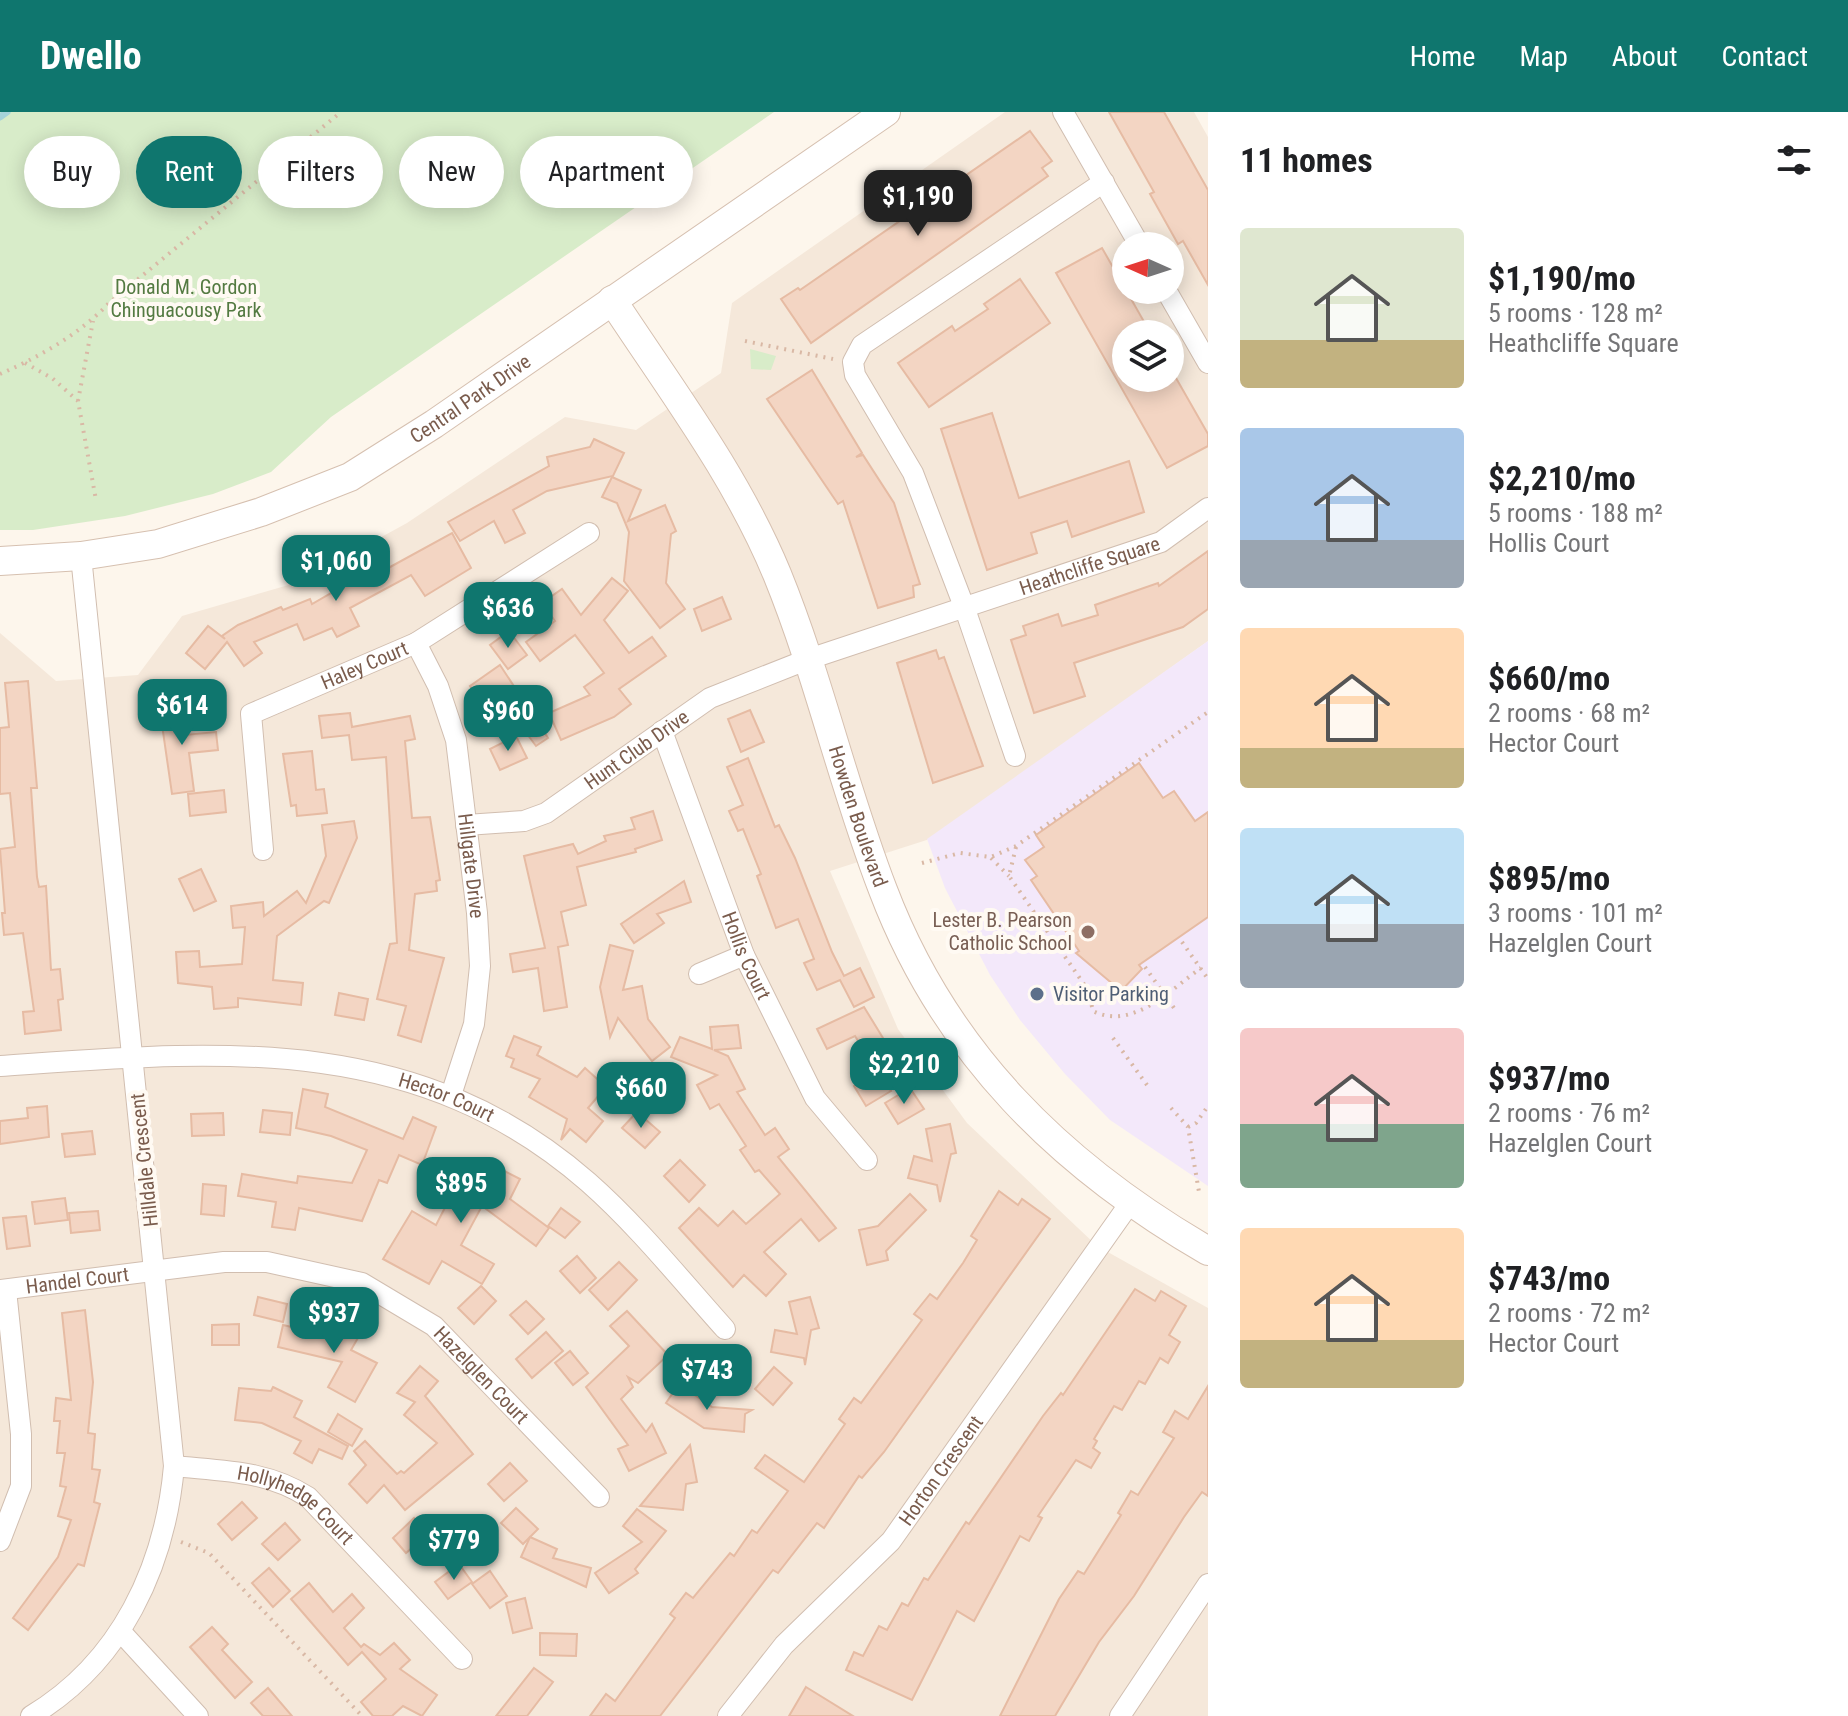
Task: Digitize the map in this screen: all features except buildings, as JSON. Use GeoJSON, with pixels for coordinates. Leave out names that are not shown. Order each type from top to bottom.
{"type":"FeatureCollection","features":[{"type":"Feature","properties":{"kind":"street","name":"Central Park Drive"},"geometry":{"type":"LineString","coordinates":[[0,561],[81,556],[158,544],[261,512],[350,477],[434,424],[886,112]]}},
{"type":"Feature","properties":{"kind":"street"},"geometry":{"type":"LineString","coordinates":[[1063,112],[1132,232]]}},
{"type":"Feature","properties":{"kind":"street"},"geometry":{"type":"LineString","coordinates":[[1015,756],[965,609],[913,473],[855,375],[853,362],[862,345],[1104,182]]}},
{"type":"Feature","properties":{"kind":"street","name":"Howden Boulevard"},"geometry":{"type":"LineString","coordinates":[[612,300],[721,462],[752,518],[778,577],[883,892],[931,991],[966,1043],[1038,1128],[1130,1203],[1208,1251]]}},
{"type":"Feature","properties":{"kind":"street"},"geometry":{"type":"LineString","coordinates":[[1174,304],[1208,363]]}},
{"type":"Feature","properties":{"kind":"street","name":"Heathcliffe Square"},"geometry":{"type":"LineString","coordinates":[[806,660],[1161,542],[1208,508]]}},
{"type":"Feature","properties":{"kind":"street","name":"Haley Court"},"geometry":{"type":"LineString","coordinates":[[263,850],[251,714],[416,643],[589,533]]}},
{"type":"Feature","properties":{"kind":"street","name":"Hilldale Crescent"},"geometry":{"type":"LineString","coordinates":[[31,1716],[89,1670],[121,1632],[150,1578],[163,1537],[174,1466],[81,556]]}},
{"type":"Feature","properties":{"kind":"street","name":"Hillgate Drive"},"geometry":{"type":"LineString","coordinates":[[416,643],[438,686],[456,740],[480,966],[474,1024],[451,1095]]}},
{"type":"Feature","properties":{"kind":"street","name":"Hunt Club Drive"},"geometry":{"type":"LineString","coordinates":[[466,825],[524,821],[546,813],[710,698],[806,660]]}},
{"type":"Feature","properties":{"kind":"street","name":"Hollis Court"},"geometry":{"type":"LineString","coordinates":[[662,731],[744,955],[815,1098],[867,1160]]}},
{"type":"Feature","properties":{"kind":"street"},"geometry":{"type":"LineString","coordinates":[[699,974],[744,955]]}},
{"type":"Feature","properties":{"kind":"street","name":"Hector Court"},"geometry":{"type":"LineString","coordinates":[[0,1066],[133,1058],[276,1056],[413,1080],[451,1095],[524,1135],[589,1183],[725,1329]]}},
{"type":"Feature","properties":{"kind":"street","name":"Horton Crescent"},"geometry":{"type":"LineString","coordinates":[[728,1716],[784,1645],[891,1541],[1130,1203]]}},
{"type":"Feature","properties":{"kind":"street","name":"Hazelglen Court"},"geometry":{"type":"LineString","coordinates":[[155,1269],[267,1262],[362,1283],[434,1326],[599,1497]]}},
{"type":"Feature","properties":{"kind":"street","name":"Handel Court"},"geometry":{"type":"LineString","coordinates":[[3,1290],[155,1269]]}},
{"type":"Feature","properties":{"kind":"street"},"geometry":{"type":"LineString","coordinates":[[0,1541],[21,1486],[21,1434],[3,1290]]}},
{"type":"Feature","properties":{"kind":"street","name":"Hollyhedge Court"},"geometry":{"type":"LineString","coordinates":[[174,1466],[259,1474],[308,1497],[462,1659]]}},
{"type":"Feature","properties":{"kind":"street"},"geometry":{"type":"LineString","coordinates":[[1120,1716],[1208,1584]]}},
{"type":"Feature","properties":{"kind":"street"},"geometry":{"type":"LineString","coordinates":[[121,1632],[198,1716]]}},
{"type":"Feature","properties":{"kind":"path"},"geometry":{"type":"LineString","coordinates":[[0,374],[25,363],[93,321],[109,303],[341,112]]}},
{"type":"Feature","properties":{"kind":"path"},"geometry":{"type":"LineString","coordinates":[[93,321],[78,401],[96,500]]}},
{"type":"Feature","properties":{"kind":"path"},"geometry":{"type":"LineString","coordinates":[[745,341],[853,362]]}},
{"type":"Feature","properties":{"kind":"path"},"geometry":{"type":"LineString","coordinates":[[25,363],[52,378],[78,401]]}},
{"type":"Feature","properties":{"kind":"path"},"geometry":{"type":"LineString","coordinates":[[922,863],[960,853],[991,857],[1016,846],[1208,712]]}},
{"type":"Feature","properties":{"kind":"path"},"geometry":{"type":"LineString","coordinates":[[1009,876],[1016,846]]}},
{"type":"Feature","properties":{"kind":"path"},"geometry":{"type":"LineString","coordinates":[[991,857],[1009,876],[1088,990],[1093,1011],[1117,1018],[1137,1013],[1201,968]]}},
{"type":"Feature","properties":{"kind":"path"},"geometry":{"type":"LineString","coordinates":[[1182,942],[1208,979]]}},
{"type":"Feature","properties":{"kind":"path"},"geometry":{"type":"LineString","coordinates":[[1145,967],[1174,1008]]}},
{"type":"Feature","properties":{"kind":"path"},"geometry":{"type":"LineString","coordinates":[[1113,1038],[1147,1085]]}},
{"type":"Feature","properties":{"kind":"path"},"geometry":{"type":"LineString","coordinates":[[1188,1127],[1196,1123],[1208,1106]]}},
{"type":"Feature","properties":{"kind":"path"},"geometry":{"type":"LineString","coordinates":[[1171,1108],[1188,1127],[1199,1192]]}},
{"type":"Feature","properties":{"kind":"path"},"geometry":{"type":"LineString","coordinates":[[163,1537],[209,1553],[362,1716]]}},
{"type":"Feature","properties":{"kind":"shaded area"},"geometry":{"type":"Polygon","coordinates":[[[1005,112],[1194,112],[1208,137],[1208,641],[933,838],[830,871],[898,1029],[967,1123],[1097,1246],[1208,1308],[1208,1716],[0,1716],[0,633],[56,681],[138,675],[182,616],[299,582],[407,523],[565,417],[636,430],[721,373],[732,303],[1005,112]]]}},
{"type":"Feature","properties":{"kind":"shaded area","name":"Lester B. Pearson Catholic School"},"geometry":{"type":"Polygon","coordinates":[[[1208,641],[1208,1186],[1110,1120],[1065,1074],[1020,1020],[990,975],[945,888],[927,839],[1208,641]]]}},
{"type":"Feature","properties":{"kind":"green space","name":"Donald M. Gordon Chinguacousy Park"},"geometry":{"type":"Polygon","coordinates":[[[0,112],[774,112],[693,168],[693,136],[520,136],[520,208],[635,208],[331,417],[271,472],[213,494],[125,516],[33,530],[0,530],[0,112]]]}},
{"type":"Feature","properties":{"kind":"green space"},"geometry":{"type":"Polygon","coordinates":[[[750,349],[776,356],[771,370],[751,369],[750,349]]]}},
{"type":"Feature","properties":{"kind":"waterway"},"geometry":{"type":"LineString","coordinates":[[0,117],[7,112]]}},
{"type":"Feature","properties":{"kind":"place","name":"Lester B. Pearson Catholic School"},"geometry":{"type":"Point","coordinates":[1088,932]}},
{"type":"Feature","properties":{"kind":"place","name":"Visitor Parking"},"geometry":{"type":"Point","coordinates":[1037,994]}}]}
